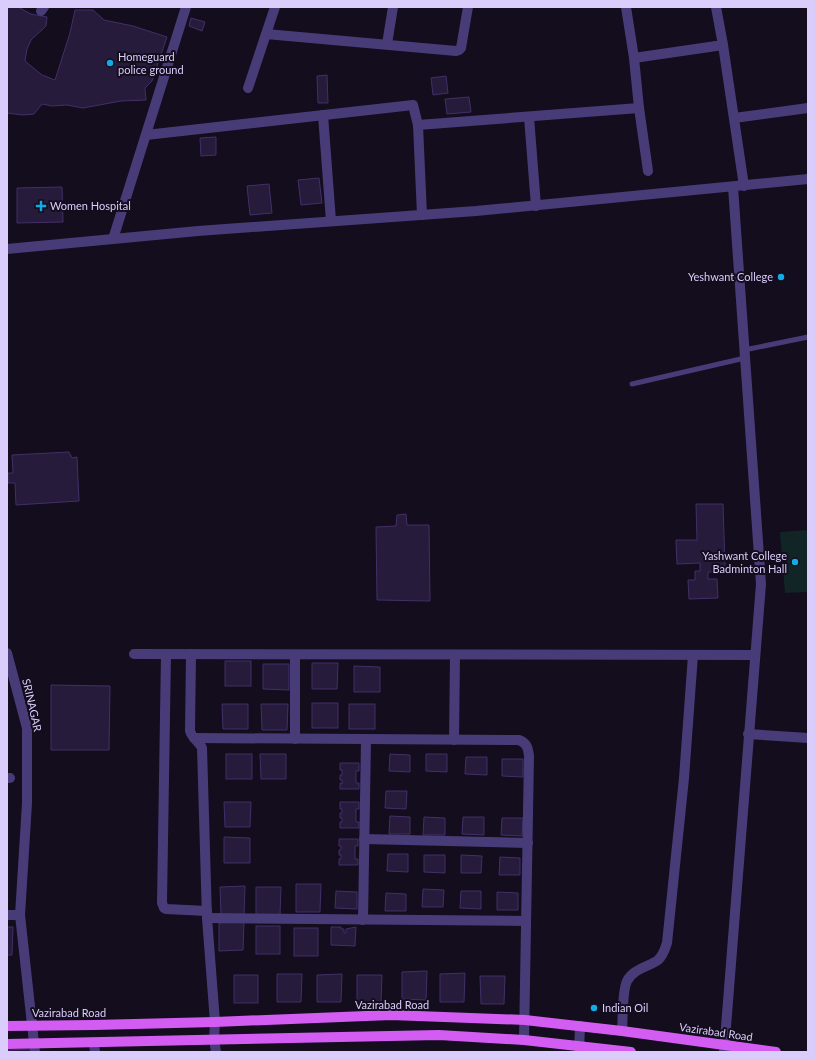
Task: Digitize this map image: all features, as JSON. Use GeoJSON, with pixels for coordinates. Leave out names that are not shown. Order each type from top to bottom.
{"type":"FeatureCollection","features":[{"type":"Feature","properties":{"kind":"main road","name":"Vazirabad Road"},"geometry":{"type":"LineString","coordinates":[[7,1026],[215,1022],[391,1015],[525,1020],[622,1031],[724,1049],[776,1052]]}},
{"type":"Feature","properties":{"kind":"main road"},"geometry":{"type":"LineString","coordinates":[[7,1044],[34,1048],[95,1047],[214,1040],[439,1035],[524,1040],[579,1049],[631,1052]]}},
{"type":"Feature","properties":{"kind":"street"},"geometry":{"type":"LineString","coordinates":[[113,239],[186,7]]}},
{"type":"Feature","properties":{"kind":"street"},"geometry":{"type":"LineString","coordinates":[[248,88],[275,7]]}},
{"type":"Feature","properties":{"kind":"street"},"geometry":{"type":"LineString","coordinates":[[387,44],[393,7]]}},
{"type":"Feature","properties":{"kind":"street"},"geometry":{"type":"LineString","coordinates":[[266,34],[456,51],[461,48],[468,7]]}},
{"type":"Feature","properties":{"kind":"street"},"geometry":{"type":"LineString","coordinates":[[626,7],[648,171]]}},
{"type":"Feature","properties":{"kind":"street"},"geometry":{"type":"LineString","coordinates":[[716,7],[744,186]]}},
{"type":"Feature","properties":{"kind":"street"},"geometry":{"type":"LineString","coordinates":[[634,58],[723,45]]}},
{"type":"Feature","properties":{"kind":"street"},"geometry":{"type":"LineString","coordinates":[[146,135],[413,105],[418,125],[422,215]]}},
{"type":"Feature","properties":{"kind":"street"},"geometry":{"type":"LineString","coordinates":[[418,125],[640,108]]}},
{"type":"Feature","properties":{"kind":"street"},"geometry":{"type":"LineString","coordinates":[[734,118],[808,108]]}},
{"type":"Feature","properties":{"kind":"street"},"geometry":{"type":"LineString","coordinates":[[323,115],[331,221]]}},
{"type":"Feature","properties":{"kind":"street"},"geometry":{"type":"LineString","coordinates":[[529,117],[536,206]]}},
{"type":"Feature","properties":{"kind":"street"},"geometry":{"type":"LineString","coordinates":[[7,249],[198,231],[536,206],[808,179]]}},
{"type":"Feature","properties":{"kind":"street"},"geometry":{"type":"LineString","coordinates":[[724,1049],[760,584],[733,187]]}},
{"type":"Feature","properties":{"kind":"street","name":"SRINAGAR"},"geometry":{"type":"LineString","coordinates":[[7,653],[27,728],[27,803],[20,915],[34,1048]]}},
{"type":"Feature","properties":{"kind":"street"},"geometry":{"type":"LineString","coordinates":[[134,654],[755,655]]}},
{"type":"Feature","properties":{"kind":"street"},"geometry":{"type":"LineString","coordinates":[[166,654],[162,904],[164,908],[207,915],[363,920],[526,921]]}},
{"type":"Feature","properties":{"kind":"street"},"geometry":{"type":"LineString","coordinates":[[191,654],[190,731],[202,748],[207,915],[215,1022],[214,1040],[216,1052]]}},
{"type":"Feature","properties":{"kind":"street"},"geometry":{"type":"LineString","coordinates":[[295,655],[295,739]]}},
{"type":"Feature","properties":{"kind":"street"},"geometry":{"type":"LineString","coordinates":[[454,740],[455,655]]}},
{"type":"Feature","properties":{"kind":"street"},"geometry":{"type":"LineString","coordinates":[[622,1031],[627,981],[634,973],[659,959],[667,944],[684,778],[693,655]]}},
{"type":"Feature","properties":{"kind":"street"},"geometry":{"type":"LineString","coordinates":[[748,734],[808,738]]}},
{"type":"Feature","properties":{"kind":"street"},"geometry":{"type":"LineString","coordinates":[[194,738],[519,740],[525,742],[528,748],[529,756],[524,1040]]}},
{"type":"Feature","properties":{"kind":"street"},"geometry":{"type":"LineString","coordinates":[[363,920],[366,740]]}},
{"type":"Feature","properties":{"kind":"street"},"geometry":{"type":"LineString","coordinates":[[364,839],[528,843]]}},
{"type":"Feature","properties":{"kind":"street"},"geometry":{"type":"LineString","coordinates":[[7,916],[20,915]]}},
{"type":"Feature","properties":{"kind":"street"},"geometry":{"type":"LineString","coordinates":[[579,1049],[580,1026]]}},
{"type":"Feature","properties":{"kind":"lane"},"geometry":{"type":"LineString","coordinates":[[632,384],[808,337]]}},
{"type":"Feature","properties":{"kind":"green space","name":"Yashwant College Badminton Hall"},"geometry":{"type":"Polygon","coordinates":[[[808,530],[808,592],[785,593],[780,532],[808,530]]]}},
{"type":"Feature","properties":{"kind":"building","name":"Homeguard police ground"},"geometry":{"type":"Polygon","coordinates":[[[7,7],[18,7],[31,14],[47,17],[46,26],[31,40],[27,49],[25,61],[42,75],[55,80],[70,33],[75,10],[93,10],[104,20],[133,26],[167,37],[152,81],[145,88],[146,100],[121,101],[83,108],[67,105],[52,106],[42,104],[34,114],[23,115],[7,113],[7,7]]]}},
{"type":"Feature","properties":{"kind":"building"},"geometry":{"type":"Polygon","coordinates":[[[191,18],[205,22],[202,31],[189,26],[191,18]]]}},
{"type":"Feature","properties":{"kind":"building"},"geometry":{"type":"Polygon","coordinates":[[[327,75],[328,103],[318,103],[317,76],[327,75]]]}},
{"type":"Feature","properties":{"kind":"building"},"geometry":{"type":"Polygon","coordinates":[[[446,76],[448,93],[433,95],[431,78],[446,76]]]}},
{"type":"Feature","properties":{"kind":"building"},"geometry":{"type":"Polygon","coordinates":[[[469,97],[471,112],[447,114],[445,99],[469,97]]]}},
{"type":"Feature","properties":{"kind":"building"},"geometry":{"type":"Polygon","coordinates":[[[216,137],[216,155],[201,156],[200,138],[216,137]]]}},
{"type":"Feature","properties":{"kind":"building"},"geometry":{"type":"Polygon","coordinates":[[[319,178],[322,203],[301,205],[298,180],[319,178]]]}},
{"type":"Feature","properties":{"kind":"building"},"geometry":{"type":"Polygon","coordinates":[[[269,184],[272,213],[250,215],[247,186],[269,184]]]}},
{"type":"Feature","properties":{"kind":"building"},"geometry":{"type":"Polygon","coordinates":[[[62,187],[63,222],[17,223],[17,188],[62,187]]]}},
{"type":"Feature","properties":{"kind":"building"},"geometry":{"type":"Polygon","coordinates":[[[69,452],[72,458],[77,457],[79,501],[16,505],[15,483],[8,483],[8,473],[13,473],[12,455],[69,452]]]}},
{"type":"Feature","properties":{"kind":"building"},"geometry":{"type":"Polygon","coordinates":[[[696,504],[723,504],[725,566],[719,566],[719,572],[708,572],[708,579],[717,579],[718,598],[689,599],[688,580],[695,580],[695,571],[700,571],[700,563],[677,564],[676,540],[697,540],[696,504]]]}},
{"type":"Feature","properties":{"kind":"building"},"geometry":{"type":"Polygon","coordinates":[[[406,514],[407,525],[429,525],[430,601],[377,600],[376,527],[396,526],[397,515],[406,514]]]}},
{"type":"Feature","properties":{"kind":"building"},"geometry":{"type":"Polygon","coordinates":[[[225,661],[251,661],[251,686],[225,686],[225,661]]]}},
{"type":"Feature","properties":{"kind":"building"},"geometry":{"type":"Polygon","coordinates":[[[312,663],[338,663],[337,689],[312,689],[312,663]]]}},
{"type":"Feature","properties":{"kind":"building"},"geometry":{"type":"Polygon","coordinates":[[[263,664],[289,664],[289,690],[263,689],[263,664]]]}},
{"type":"Feature","properties":{"kind":"building"},"geometry":{"type":"Polygon","coordinates":[[[354,666],[380,667],[380,692],[354,692],[354,666]]]}},
{"type":"Feature","properties":{"kind":"building"},"geometry":{"type":"Polygon","coordinates":[[[51,685],[110,686],[109,750],[51,750],[51,685]]]}},
{"type":"Feature","properties":{"kind":"building"},"geometry":{"type":"Polygon","coordinates":[[[312,703],[338,703],[338,728],[312,728],[312,703]]]}},
{"type":"Feature","properties":{"kind":"building"},"geometry":{"type":"Polygon","coordinates":[[[222,704],[248,704],[248,729],[223,729],[222,704]]]}},
{"type":"Feature","properties":{"kind":"building"},"geometry":{"type":"Polygon","coordinates":[[[261,704],[288,704],[287,730],[262,730],[261,704]]]}},
{"type":"Feature","properties":{"kind":"building"},"geometry":{"type":"Polygon","coordinates":[[[349,704],[375,704],[375,729],[349,729],[349,704]]]}},
{"type":"Feature","properties":{"kind":"building"},"geometry":{"type":"Polygon","coordinates":[[[226,754],[252,754],[252,779],[226,779],[226,754]]]}},
{"type":"Feature","properties":{"kind":"building"},"geometry":{"type":"Polygon","coordinates":[[[260,754],[286,754],[286,779],[261,779],[260,754]]]}},
{"type":"Feature","properties":{"kind":"building"},"geometry":{"type":"Polygon","coordinates":[[[390,754],[410,755],[410,772],[389,771],[390,754]]]}},
{"type":"Feature","properties":{"kind":"building"},"geometry":{"type":"Polygon","coordinates":[[[426,754],[447,754],[447,772],[426,771],[426,754]]]}},
{"type":"Feature","properties":{"kind":"building"},"geometry":{"type":"Polygon","coordinates":[[[466,757],[487,757],[487,775],[465,774],[466,757]]]}},
{"type":"Feature","properties":{"kind":"building"},"geometry":{"type":"Polygon","coordinates":[[[502,759],[523,759],[523,777],[502,776],[502,759]]]}},
{"type":"Feature","properties":{"kind":"building"},"geometry":{"type":"Polygon","coordinates":[[[340,763],[359,763],[359,771],[356,771],[356,783],[359,783],[359,789],[340,789],[340,783],[342,784],[342,780],[340,780],[340,775],[342,775],[342,770],[340,770],[340,763]]]}},
{"type":"Feature","properties":{"kind":"building"},"geometry":{"type":"Polygon","coordinates":[[[386,791],[407,791],[406,809],[385,808],[386,791]]]}},
{"type":"Feature","properties":{"kind":"building"},"geometry":{"type":"Polygon","coordinates":[[[224,802],[251,802],[250,827],[225,827],[224,802]]]}},
{"type":"Feature","properties":{"kind":"building"},"geometry":{"type":"Polygon","coordinates":[[[340,802],[359,802],[359,809],[356,809],[356,822],[359,822],[359,828],[340,828],[342,818],[340,818],[340,813],[342,813],[342,809],[340,809],[340,802]]]}},
{"type":"Feature","properties":{"kind":"building"},"geometry":{"type":"Polygon","coordinates":[[[390,816],[410,817],[410,834],[389,834],[390,816]]]}},
{"type":"Feature","properties":{"kind":"building"},"geometry":{"type":"Polygon","coordinates":[[[424,817],[445,818],[445,835],[423,835],[424,817]]]}},
{"type":"Feature","properties":{"kind":"building"},"geometry":{"type":"Polygon","coordinates":[[[463,817],[484,817],[484,835],[462,834],[463,817]]]}},
{"type":"Feature","properties":{"kind":"building"},"geometry":{"type":"Polygon","coordinates":[[[502,818],[523,818],[522,836],[501,835],[502,818]]]}},
{"type":"Feature","properties":{"kind":"building"},"geometry":{"type":"Polygon","coordinates":[[[224,837],[250,838],[250,863],[224,863],[224,837]]]}},
{"type":"Feature","properties":{"kind":"building"},"geometry":{"type":"Polygon","coordinates":[[[339,839],[358,839],[358,846],[355,846],[355,859],[358,859],[358,865],[339,865],[341,855],[339,855],[339,850],[341,850],[341,846],[339,846],[339,839]]]}},
{"type":"Feature","properties":{"kind":"building"},"geometry":{"type":"Polygon","coordinates":[[[388,854],[408,854],[408,872],[387,871],[388,854]]]}},
{"type":"Feature","properties":{"kind":"building"},"geometry":{"type":"Polygon","coordinates":[[[424,855],[445,855],[445,873],[424,872],[424,855]]]}},
{"type":"Feature","properties":{"kind":"building"},"geometry":{"type":"Polygon","coordinates":[[[461,855],[482,856],[481,873],[461,873],[461,855]]]}},
{"type":"Feature","properties":{"kind":"building"},"geometry":{"type":"Polygon","coordinates":[[[500,857],[520,858],[520,875],[499,875],[500,857]]]}},
{"type":"Feature","properties":{"kind":"building"},"geometry":{"type":"Polygon","coordinates":[[[296,884],[321,884],[320,912],[296,912],[296,884]]]}},
{"type":"Feature","properties":{"kind":"building"},"geometry":{"type":"Polygon","coordinates":[[[245,886],[244,915],[221,915],[220,887],[245,886]]]}},
{"type":"Feature","properties":{"kind":"building"},"geometry":{"type":"Polygon","coordinates":[[[256,887],[281,887],[280,915],[256,915],[256,887]]]}},
{"type":"Feature","properties":{"kind":"building"},"geometry":{"type":"Polygon","coordinates":[[[423,889],[444,890],[443,907],[422,907],[423,889]]]}},
{"type":"Feature","properties":{"kind":"building"},"geometry":{"type":"Polygon","coordinates":[[[336,891],[357,892],[357,909],[335,908],[336,891]]]}},
{"type":"Feature","properties":{"kind":"building"},"geometry":{"type":"Polygon","coordinates":[[[461,891],[481,891],[481,909],[460,908],[461,891]]]}},
{"type":"Feature","properties":{"kind":"building"},"geometry":{"type":"Polygon","coordinates":[[[497,892],[518,893],[518,910],[497,910],[497,892]]]}},
{"type":"Feature","properties":{"kind":"building"},"geometry":{"type":"Polygon","coordinates":[[[386,893],[406,894],[406,911],[385,911],[386,893]]]}},
{"type":"Feature","properties":{"kind":"building"},"geometry":{"type":"Polygon","coordinates":[[[244,922],[243,950],[219,951],[219,923],[244,922]]]}},
{"type":"Feature","properties":{"kind":"building"},"geometry":{"type":"Polygon","coordinates":[[[256,926],[280,926],[280,954],[256,954],[256,926]]]}},
{"type":"Feature","properties":{"kind":"building"},"geometry":{"type":"Polygon","coordinates":[[[7,927],[13,927],[12,955],[7,955],[7,927]]]}},
{"type":"Feature","properties":{"kind":"building"},"geometry":{"type":"Polygon","coordinates":[[[331,927],[341,927],[341,929],[344,929],[344,933],[346,933],[346,929],[356,927],[355,946],[331,945],[331,927]]]}},
{"type":"Feature","properties":{"kind":"building"},"geometry":{"type":"Polygon","coordinates":[[[294,928],[318,928],[318,956],[294,956],[294,928]]]}},
{"type":"Feature","properties":{"kind":"building"},"geometry":{"type":"Polygon","coordinates":[[[427,971],[426,1000],[402,999],[402,972],[427,971]]]}},
{"type":"Feature","properties":{"kind":"building"},"geometry":{"type":"Polygon","coordinates":[[[465,973],[464,1002],[440,1002],[440,974],[465,973]]]}},
{"type":"Feature","properties":{"kind":"building"},"geometry":{"type":"Polygon","coordinates":[[[277,974],[302,974],[301,1002],[277,1002],[277,974]]]}},
{"type":"Feature","properties":{"kind":"building"},"geometry":{"type":"Polygon","coordinates":[[[342,974],[341,1002],[317,1002],[317,975],[342,974]]]}},
{"type":"Feature","properties":{"kind":"building"},"geometry":{"type":"Polygon","coordinates":[[[234,975],[258,975],[258,1003],[234,1003],[234,975]]]}},
{"type":"Feature","properties":{"kind":"building"},"geometry":{"type":"Polygon","coordinates":[[[357,975],[382,975],[381,1003],[357,1003],[357,975]]]}},
{"type":"Feature","properties":{"kind":"building"},"geometry":{"type":"Polygon","coordinates":[[[480,976],[505,976],[504,1004],[481,1004],[480,976]]]}},
{"type":"Feature","properties":{"kind":"building"},"geometry":{"type":"Polygon","coordinates":[[[31,1049],[31,1052],[7,1052],[7,1050],[31,1049]]]}},
{"type":"Feature","properties":{"kind":"place","name":"Homeguard police ground"},"geometry":{"type":"Point","coordinates":[110,63]}},
{"type":"Feature","properties":{"kind":"place","name":"Women Hospital"},"geometry":{"type":"Point","coordinates":[41,206]}},
{"type":"Feature","properties":{"kind":"place","name":"Yeshwant College"},"geometry":{"type":"Point","coordinates":[781,277]}},
{"type":"Feature","properties":{"kind":"place","name":"Yashwant College Badminton Hall"},"geometry":{"type":"Point","coordinates":[795,562]}},
{"type":"Feature","properties":{"kind":"place","name":"Indian Oil"},"geometry":{"type":"Point","coordinates":[594,1008]}}]}
